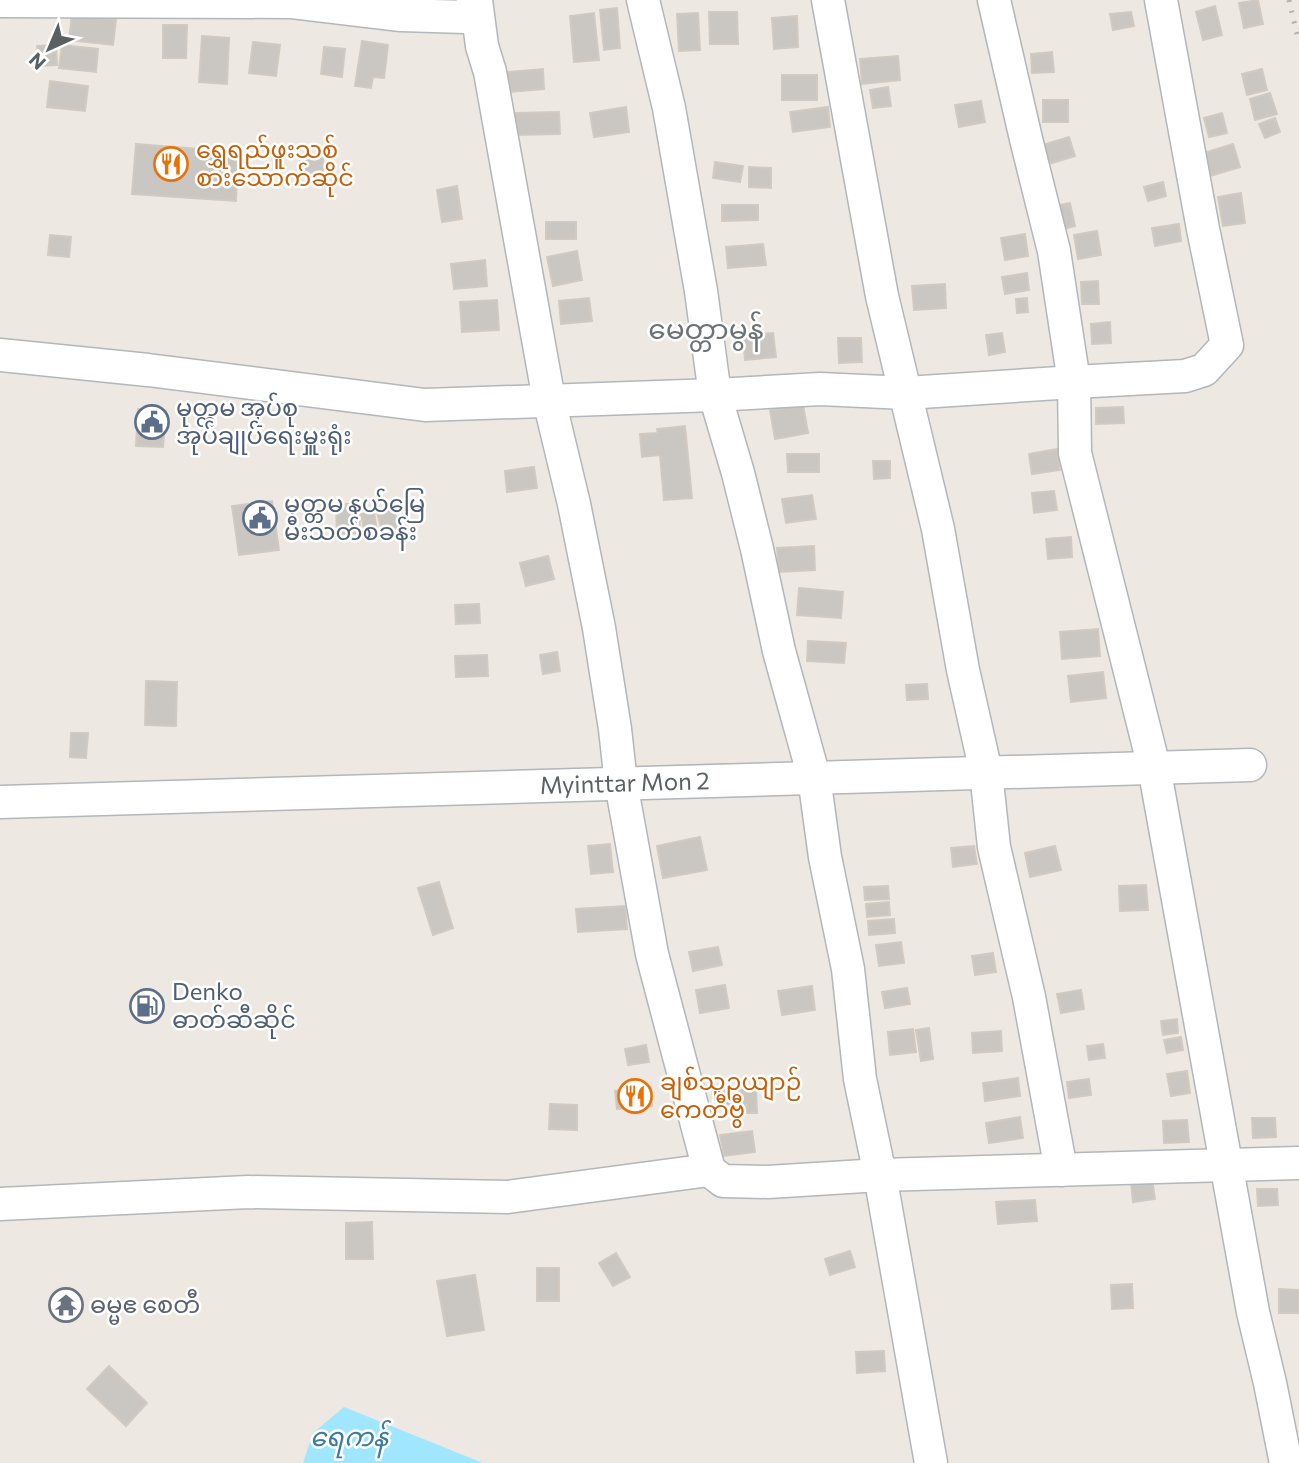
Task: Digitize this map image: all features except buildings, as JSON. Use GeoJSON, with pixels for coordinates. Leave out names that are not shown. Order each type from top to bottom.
{"type":"FeatureCollection","features":[{"type":"Feature","properties":{"kind":"street"},"geometry":{"type":"LineString","coordinates":[[643,0],[671,121],[701,291],[715,395],[741,486],[779,651],[814,777],[825,857],[848,969],[860,1079],[880,1175],[931,1463]]}},
{"type":"Feature","properties":{"kind":"street"},"geometry":{"type":"LineString","coordinates":[[828,0],[882,296],[938,528],[963,670],[986,772],[994,847],[1029,997],[1061,1170]]}},
{"type":"Feature","properties":{"kind":"street"},"geometry":{"type":"LineString","coordinates":[[994,0],[1054,251],[1074,382],[1075,453],[1154,767],[1253,1312],[1286,1463]]}},
{"type":"Feature","properties":{"kind":"street"},"geometry":{"type":"LineString","coordinates":[[0,355],[148,370],[425,405],[820,389],[906,393],[1185,376],[1204,370],[1227,345],[1161,0]]}},
{"type":"Feature","properties":{"kind":"street"},"geometry":{"type":"LineString","coordinates":[[0,1],[292,1],[401,15],[470,4],[492,86],[549,400],[574,504],[599,628],[621,783],[652,954],[709,1170],[723,1181],[768,1182],[880,1175],[1299,1163]]}},
{"type":"Feature","properties":{"kind":"street","name":"Myinttar Mon 2"},"geometry":{"type":"LineString","coordinates":[[0,802],[1250,765]]}},
{"type":"Feature","properties":{"kind":"street"},"geometry":{"type":"LineString","coordinates":[[0,1204],[248,1192],[508,1197],[709,1170]]}},
{"type":"Feature","properties":{"kind":"water","name":"ရေကန်"},"geometry":{"type":"Polygon","coordinates":[[[344,1407],[483,1463],[303,1463],[313,1433],[344,1407]]]}},
{"type":"Feature","properties":{"kind":"railway"},"geometry":{"type":"LineString","coordinates":[[1289,0],[1299,43]]}},
{"type":"Feature","properties":{"kind":"place","name":"ရွှေရည်ဖူးသစ် စားသောက်ဆိုင်"},"geometry":{"type":"Point","coordinates":[171,164]}},
{"type":"Feature","properties":{"kind":"place","name":"မုတ္တမ အုပ်စု အုပ်ချုပ်ရေးမှူးရုံး"},"geometry":{"type":"Point","coordinates":[152,422]}},
{"type":"Feature","properties":{"kind":"place","name":"မုတ္တမ နယ်မြေ မီးသတ်စခန်း"},"geometry":{"type":"Point","coordinates":[260,518]}},
{"type":"Feature","properties":{"kind":"place","name":"Denko ဓာတ်ဆီဆိုင်"},"geometry":{"type":"Point","coordinates":[147,1006]}},
{"type":"Feature","properties":{"kind":"place","name":"ချစ်သူဥယျာဉ် ကေတီဗွီ"},"geometry":{"type":"Point","coordinates":[635,1096]}},
{"type":"Feature","properties":{"kind":"place","name":"ဓမ္မဧ စေတီ"},"geometry":{"type":"Point","coordinates":[66,1305]}},
{"type":"Feature","properties":{"kind":"district","name":"မေတ္တာမွန်"},"geometry":{"type":"Point","coordinates":[706,329]}}]}
